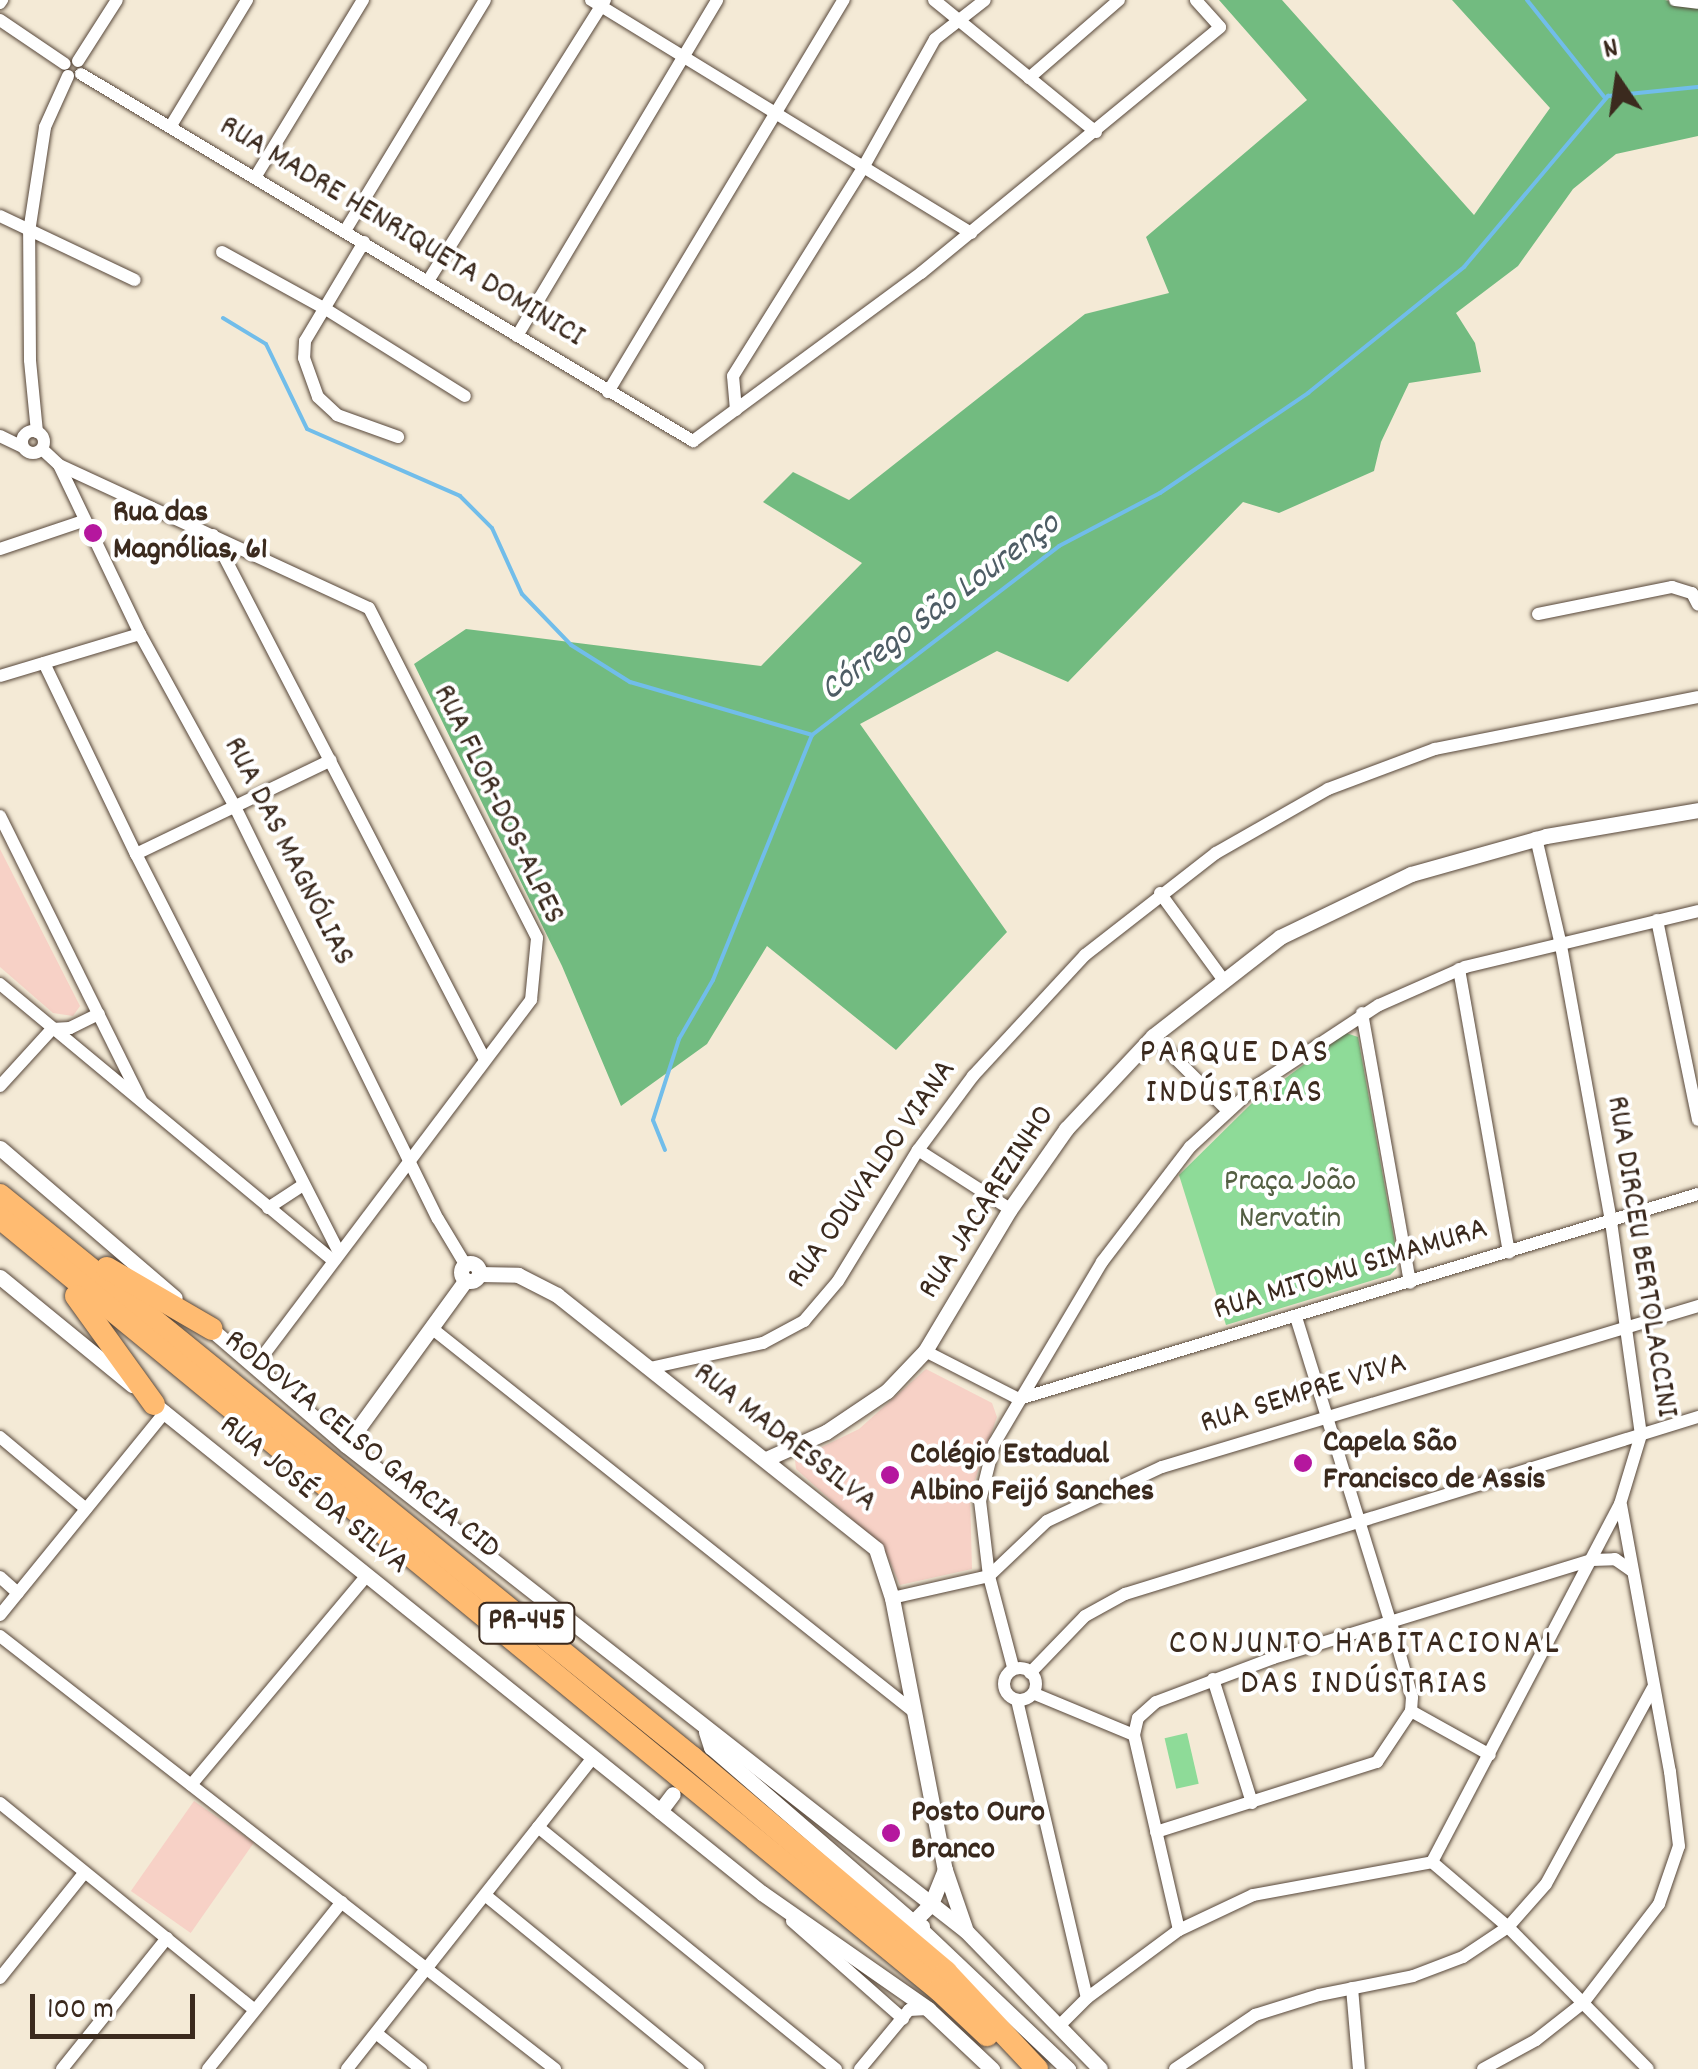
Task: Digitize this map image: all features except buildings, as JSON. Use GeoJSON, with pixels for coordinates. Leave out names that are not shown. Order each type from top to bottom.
{"type":"FeatureCollection","features":[{"type":"Feature","properties":{"kind":"highway"},"geometry":{"type":"LineString","coordinates":[[3,1204],[212,1329]]}},
{"type":"Feature","properties":{"kind":"highway","name":"RODOVIA CELSO GARCIA CID"},"geometry":{"type":"LineString","coordinates":[[3,1204],[939,1990],[1017,2069]]}},
{"type":"Feature","properties":{"kind":"highway","name":"RODOVIA CELSO GARCIA CID"},"geometry":{"type":"LineString","coordinates":[[3,1204],[708,1770],[946,1972],[1037,2069]]}},
{"type":"Feature","properties":{"kind":"highway"},"geometry":{"type":"LineString","coordinates":[[0,1226],[92,1314],[159,1408]]}},
{"type":"Feature","properties":{"kind":"street"},"geometry":{"type":"LineString","coordinates":[[0,436],[32,453],[42,450],[44,440],[38,432],[30,360],[29,232],[46,128],[73,69],[117,0]]}},
{"type":"Feature","properties":{"kind":"street"},"geometry":{"type":"LineString","coordinates":[[172,124],[247,0]]}},
{"type":"Feature","properties":{"kind":"street"},"geometry":{"type":"LineString","coordinates":[[256,176],[363,0]]}},
{"type":"Feature","properties":{"kind":"street"},"geometry":{"type":"LineString","coordinates":[[346,231],[485,0]]}},
{"type":"Feature","properties":{"kind":"street"},"geometry":{"type":"LineString","coordinates":[[518,336],[717,0]]}},
{"type":"Feature","properties":{"kind":"street"},"geometry":{"type":"LineString","coordinates":[[608,392],[844,0]]}},
{"type":"Feature","properties":{"kind":"street"},"geometry":{"type":"LineString","coordinates":[[934,0],[1096,132]]}},
{"type":"Feature","properties":{"kind":"street"},"geometry":{"type":"LineString","coordinates":[[736,410],[733,376],[864,166],[935,39],[985,0]]}},
{"type":"Feature","properties":{"kind":"street"},"geometry":{"type":"LineString","coordinates":[[1029,78],[1120,0]]}},
{"type":"Feature","properties":{"kind":"street"},"geometry":{"type":"LineString","coordinates":[[736,410],[971,233],[1220,28],[1196,0]]}},
{"type":"Feature","properties":{"kind":"street"},"geometry":{"type":"LineString","coordinates":[[1675,0],[1698,3]]}},
{"type":"Feature","properties":{"kind":"street"},"geometry":{"type":"LineString","coordinates":[[428,282],[600,2],[971,233]]}},
{"type":"Feature","properties":{"kind":"street","name":"RUA MADRE HENRIQUETA DOMINICI"},"geometry":{"type":"LineString","coordinates":[[0,20],[73,69],[172,124],[608,392],[693,440],[736,410]]}},
{"type":"Feature","properties":{"kind":"street"},"geometry":{"type":"LineString","coordinates":[[0,216],[135,280]]}},
{"type":"Feature","properties":{"kind":"street"},"geometry":{"type":"LineString","coordinates":[[364,242],[305,341],[304,358],[318,397],[337,415],[398,436]]}},
{"type":"Feature","properties":{"kind":"street"},"geometry":{"type":"LineString","coordinates":[[222,252],[324,308],[465,396]]}},
{"type":"Feature","properties":{"kind":"street"},"geometry":{"type":"LineString","coordinates":[[24,447],[24,436],[38,432]]}},
{"type":"Feature","properties":{"kind":"street","name":"RUA FLOR-DOS-ALPES"},"geometry":{"type":"LineString","coordinates":[[42,450],[59,464],[369,608],[537,938],[531,1000],[334,1255],[254,1366]]}},
{"type":"Feature","properties":{"kind":"street","name":"RUA DAS MAGNÓLIAS"},"geometry":{"type":"LineString","coordinates":[[59,464],[140,634],[235,807],[438,1219],[470,1273]]}},
{"type":"Feature","properties":{"kind":"street"},"geometry":{"type":"LineString","coordinates":[[0,549],[83,521]]}},
{"type":"Feature","properties":{"kind":"street"},"geometry":{"type":"LineString","coordinates":[[213,536],[485,1060]]}},
{"type":"Feature","properties":{"kind":"street"},"geometry":{"type":"LineString","coordinates":[[1538,614],[1672,587],[1695,599]]}},
{"type":"Feature","properties":{"kind":"street"},"geometry":{"type":"LineString","coordinates":[[0,676],[140,634]]}},
{"type":"Feature","properties":{"kind":"street"},"geometry":{"type":"LineString","coordinates":[[44,663],[334,1255]]}},
{"type":"Feature","properties":{"kind":"street","name":"RUA ODUVALDO VIANA"},"geometry":{"type":"LineString","coordinates":[[650,1368],[763,1342],[804,1321],[838,1281],[918,1150],[973,1076],[1084,955],[1216,853],[1328,790],[1435,749],[1698,697]]}},
{"type":"Feature","properties":{"kind":"street"},"geometry":{"type":"LineString","coordinates":[[136,854],[331,760]]}},
{"type":"Feature","properties":{"kind":"street","name":"RUA JACAREZINHO"},"geometry":{"type":"LineString","coordinates":[[766,1459],[826,1432],[871,1405],[925,1351],[1010,1209],[1066,1129],[1153,1036],[1222,978],[1280,937],[1411,874],[1536,838],[1698,810]]}},
{"type":"Feature","properties":{"kind":"street"},"geometry":{"type":"LineString","coordinates":[[0,816],[145,1108]]}},
{"type":"Feature","properties":{"kind":"street","name":"RUA DIRCEU BERTOLACCINI"},"geometry":{"type":"LineString","coordinates":[[1432,1862],[1620,1504],[1641,1435],[1623,1328],[1611,1220],[1560,941],[1536,838]]}},
{"type":"Feature","properties":{"kind":"street"},"geometry":{"type":"LineString","coordinates":[[1160,893],[1222,978]]}},
{"type":"Feature","properties":{"kind":"street"},"geometry":{"type":"LineString","coordinates":[[1087,1998],[1017,1700],[1009,1692],[1006,1680],[1014,1667],[989,1576],[980,1501],[994,1444],[1018,1399],[1137,1212],[1226,1110],[1362,1013],[1459,970],[1560,941],[1698,911]]}},
{"type":"Feature","properties":{"kind":"street"},"geometry":{"type":"LineString","coordinates":[[1657,920],[1698,1120]]}},
{"type":"Feature","properties":{"kind":"street"},"geometry":{"type":"LineString","coordinates":[[1459,970],[1509,1253]]}},
{"type":"Feature","properties":{"kind":"street"},"geometry":{"type":"LineString","coordinates":[[0,984],[268,1208],[334,1255]]}},
{"type":"Feature","properties":{"kind":"street"},"geometry":{"type":"LineString","coordinates":[[1362,1013],[1410,1283]]}},
{"type":"Feature","properties":{"kind":"street"},"geometry":{"type":"LineString","coordinates":[[0,1086],[52,1029],[70,1028],[98,1014]]}},
{"type":"Feature","properties":{"kind":"street"},"geometry":{"type":"LineString","coordinates":[[1153,1036],[1226,1110]]}},
{"type":"Feature","properties":{"kind":"street"},"geometry":{"type":"LineString","coordinates":[[0,1148],[346,1446],[704,1728],[712,1747],[914,1922],[1068,2069]]}},
{"type":"Feature","properties":{"kind":"street"},"geometry":{"type":"LineString","coordinates":[[918,1150],[1010,1209]]}},
{"type":"Feature","properties":{"kind":"street"},"geometry":{"type":"LineString","coordinates":[[268,1208],[302,1185]]}},
{"type":"Feature","properties":{"kind":"street","name":"RUA MITOMU SIMAMURA"},"geometry":{"type":"LineString","coordinates":[[1018,1399],[1698,1194]]}},
{"type":"Feature","properties":{"kind":"street"},"geometry":{"type":"LineString","coordinates":[[346,1446],[434,1330],[470,1273]]}},
{"type":"Feature","properties":{"kind":"street","name":"RUA MADRESSILVA"},"geometry":{"type":"LineString","coordinates":[[470,1273],[518,1275],[557,1295],[870,1543],[884,1567],[892,1598],[945,1870],[966,1931]]}},
{"type":"Feature","properties":{"kind":"street","name":"RUA JOSÉ DA SILVA"},"geometry":{"type":"LineString","coordinates":[[0,1276],[762,1893],[928,2010],[992,2069]]}},
{"type":"Feature","properties":{"kind":"street","name":"RUA SEMPRE VIVA"},"geometry":{"type":"LineString","coordinates":[[989,1576],[1035,1529],[1108,1489],[1176,1463],[1698,1306]]}},
{"type":"Feature","properties":{"kind":"street"},"geometry":{"type":"LineString","coordinates":[[1156,1832],[1377,1762],[1411,1711],[1412,1698],[1391,1623],[1296,1317]]}},
{"type":"Feature","properties":{"kind":"street"},"geometry":{"type":"LineString","coordinates":[[434,1330],[914,1710]]}},
{"type":"Feature","properties":{"kind":"street"},"geometry":{"type":"LineString","coordinates":[[925,1351],[1018,1399]]}},
{"type":"Feature","properties":{"kind":"street"},"geometry":{"type":"LineString","coordinates":[[0,1615],[86,1508],[159,1408]]}},
{"type":"Feature","properties":{"kind":"street"},"geometry":{"type":"LineString","coordinates":[[1030,1674],[1055,1643],[1107,1602],[1358,1518],[1698,1417]]}},
{"type":"Feature","properties":{"kind":"street"},"geometry":{"type":"LineString","coordinates":[[0,1437],[86,1508]]}},
{"type":"Feature","properties":{"kind":"street"},"geometry":{"type":"LineString","coordinates":[[1483,2069],[1536,2040],[1582,2003],[1660,1904],[1679,1846],[1620,1504]]}},
{"type":"Feature","properties":{"kind":"street"},"geometry":{"type":"LineString","coordinates":[[1179,1930],[1134,1735],[1138,1718],[1150,1706],[1213,1679],[1592,1560],[1615,1558],[1632,1571]]}},
{"type":"Feature","properties":{"kind":"street"},"geometry":{"type":"LineString","coordinates":[[192,1785],[367,1575]]}},
{"type":"Feature","properties":{"kind":"street"},"geometry":{"type":"LineString","coordinates":[[892,1598],[989,1576]]}},
{"type":"Feature","properties":{"kind":"street"},"geometry":{"type":"LineString","coordinates":[[0,1577],[18,1592]]}},
{"type":"Feature","properties":{"kind":"street"},"geometry":{"type":"LineString","coordinates":[[0,1636],[554,2069]]}},
{"type":"Feature","properties":{"kind":"street"},"geometry":{"type":"LineString","coordinates":[[1014,1667],[1024,1666],[1035,1694]]}},
{"type":"Feature","properties":{"kind":"street"},"geometry":{"type":"LineString","coordinates":[[1213,1679],[1252,1803]]}},
{"type":"Feature","properties":{"kind":"street"},"geometry":{"type":"LineString","coordinates":[[1175,2069],[1191,2054],[1256,2016],[1352,1988],[1412,1976],[1463,1957],[1508,1926],[1546,1884],[1654,1688]]}},
{"type":"Feature","properties":{"kind":"street"},"geometry":{"type":"LineString","coordinates":[[1017,1700],[1028,1701],[1035,1694]]}},
{"type":"Feature","properties":{"kind":"street"},"geometry":{"type":"LineString","coordinates":[[1035,1694],[1134,1735]]}},
{"type":"Feature","properties":{"kind":"street"},"geometry":{"type":"LineString","coordinates":[[1411,1711],[1490,1755]]}},
{"type":"Feature","properties":{"kind":"street"},"geometry":{"type":"LineString","coordinates":[[712,1747],[966,1931],[1100,2069]]}},
{"type":"Feature","properties":{"kind":"street"},"geometry":{"type":"LineString","coordinates":[[348,2069],[593,1757]]}},
{"type":"Feature","properties":{"kind":"street"},"geometry":{"type":"LineString","coordinates":[[660,1810],[673,1794]]}},
{"type":"Feature","properties":{"kind":"street"},"geometry":{"type":"LineString","coordinates":[[3,1811],[255,2010]]}},
{"type":"Feature","properties":{"kind":"street"},"geometry":{"type":"LineString","coordinates":[[538,1827],[836,2069]]}},
{"type":"Feature","properties":{"kind":"street"},"geometry":{"type":"LineString","coordinates":[[1059,2026],[1087,1998],[1179,1930],[1253,1895],[1432,1862],[1508,1926],[1648,2069]]}},
{"type":"Feature","properties":{"kind":"street"},"geometry":{"type":"LineString","coordinates":[[914,1922],[930,1904],[945,1870]]}},
{"type":"Feature","properties":{"kind":"street"},"geometry":{"type":"LineString","coordinates":[[0,1978],[84,1873]]}},
{"type":"Feature","properties":{"kind":"street"},"geometry":{"type":"LineString","coordinates":[[762,1893],[903,2019]]}},
{"type":"Feature","properties":{"kind":"street"},"geometry":{"type":"LineString","coordinates":[[485,1895],[698,2069]]}},
{"type":"Feature","properties":{"kind":"street"},"geometry":{"type":"LineString","coordinates":[[208,2069],[342,1902]]}},
{"type":"Feature","properties":{"kind":"street"},"geometry":{"type":"LineString","coordinates":[[914,1922],[955,1947],[962,1945],[966,1931]]}},
{"type":"Feature","properties":{"kind":"street"},"geometry":{"type":"LineString","coordinates":[[62,2069],[166,1938]]}},
{"type":"Feature","properties":{"kind":"street"},"geometry":{"type":"LineString","coordinates":[[1352,1988],[1359,2069]]}},
{"type":"Feature","properties":{"kind":"street"},"geometry":{"type":"LineString","coordinates":[[860,2069],[910,2010],[928,2010]]}},
{"type":"Feature","properties":{"kind":"street"},"geometry":{"type":"LineString","coordinates":[[376,2033],[421,2069]]}},
{"type":"Feature","properties":{"kind":"shaded area"},"geometry":{"type":"Polygon","coordinates":[[[0,849],[80,1006],[73,1016],[53,1013],[0,967],[0,849]]]}},
{"type":"Feature","properties":{"kind":"shaded area","name":"Colégio Estadual Albino Feijó Sanches"},"geometry":{"type":"Polygon","coordinates":[[[926,1369],[992,1403],[997,1417],[970,1494],[972,1569],[900,1585],[884,1548],[796,1469],[795,1460],[859,1429],[926,1369]]]}},
{"type":"Feature","properties":{"kind":"shaded area"},"geometry":{"type":"Polygon","coordinates":[[[194,1801],[254,1843],[191,1933],[131,1891],[194,1801]]]}},
{"type":"Feature","properties":{"kind":"green space"},"geometry":{"type":"Polygon","coordinates":[[[1219,0],[1282,0],[1474,215],[1550,108],[1452,0],[1665,0],[1698,8],[1698,136],[1616,154],[1573,189],[1518,266],[1456,313],[1475,343],[1481,372],[1409,383],[1381,442],[1374,471],[1279,513],[1243,502],[1068,682],[997,651],[860,724],[1007,932],[896,1050],[767,946],[707,1044],[621,1106],[562,966],[414,664],[466,629],[761,666],[862,563],[763,502],[793,472],[849,500],[1085,314],[1169,293],[1146,237],[1307,100],[1219,0]]]}},
{"type":"Feature","properties":{"kind":"green space","name":"Praça João Nervatin"},"geometry":{"type":"Polygon","coordinates":[[[1346,1033],[1358,1037],[1398,1260],[1396,1269],[1390,1275],[1226,1325],[1179,1175],[1251,1104],[1346,1033]]]}},
{"type":"Feature","properties":{"kind":"green space"},"geometry":{"type":"Polygon","coordinates":[[[1187,1733],[1199,1784],[1176,1789],[1165,1738],[1187,1733]]]}},
{"type":"Feature","properties":{"kind":"waterway"},"geometry":{"type":"LineString","coordinates":[[1527,0],[1605,98]]}},
{"type":"Feature","properties":{"kind":"waterway","name":"Córrego São Lourenço"},"geometry":{"type":"LineString","coordinates":[[223,318],[266,344],[307,429],[460,496],[492,528],[522,594],[571,645],[630,682],[812,735],[1059,546],[1160,493],[1308,393],[1464,267],[1608,96],[1698,87]]}},
{"type":"Feature","properties":{"kind":"waterway"},"geometry":{"type":"LineString","coordinates":[[665,1150],[653,1120],[679,1039],[713,980],[812,735]]}},
{"type":"Feature","properties":{"kind":"place","name":"Rua das Magnólias, 61"},"geometry":{"type":"Point","coordinates":[93,533]}},
{"type":"Feature","properties":{"kind":"place","name":"Capela São Francisco de Assis"},"geometry":{"type":"Point","coordinates":[1303,1463]}},
{"type":"Feature","properties":{"kind":"place","name":"Colégio Estadual Albino Feijó Sanches"},"geometry":{"type":"Point","coordinates":[890,1475]}},
{"type":"Feature","properties":{"kind":"place","name":"Posto Ouro Branco"},"geometry":{"type":"Point","coordinates":[891,1833]}},
{"type":"Feature","properties":{"kind":"district","name":"PARQUE DAS INDÚSTRIAS"},"geometry":{"type":"Point","coordinates":[1235,1074]}},
{"type":"Feature","properties":{"kind":"district","name":"CONJUNTO HABITACIONAL DAS INDÚSTRIAS"},"geometry":{"type":"Point","coordinates":[1365,1665]}}]}
